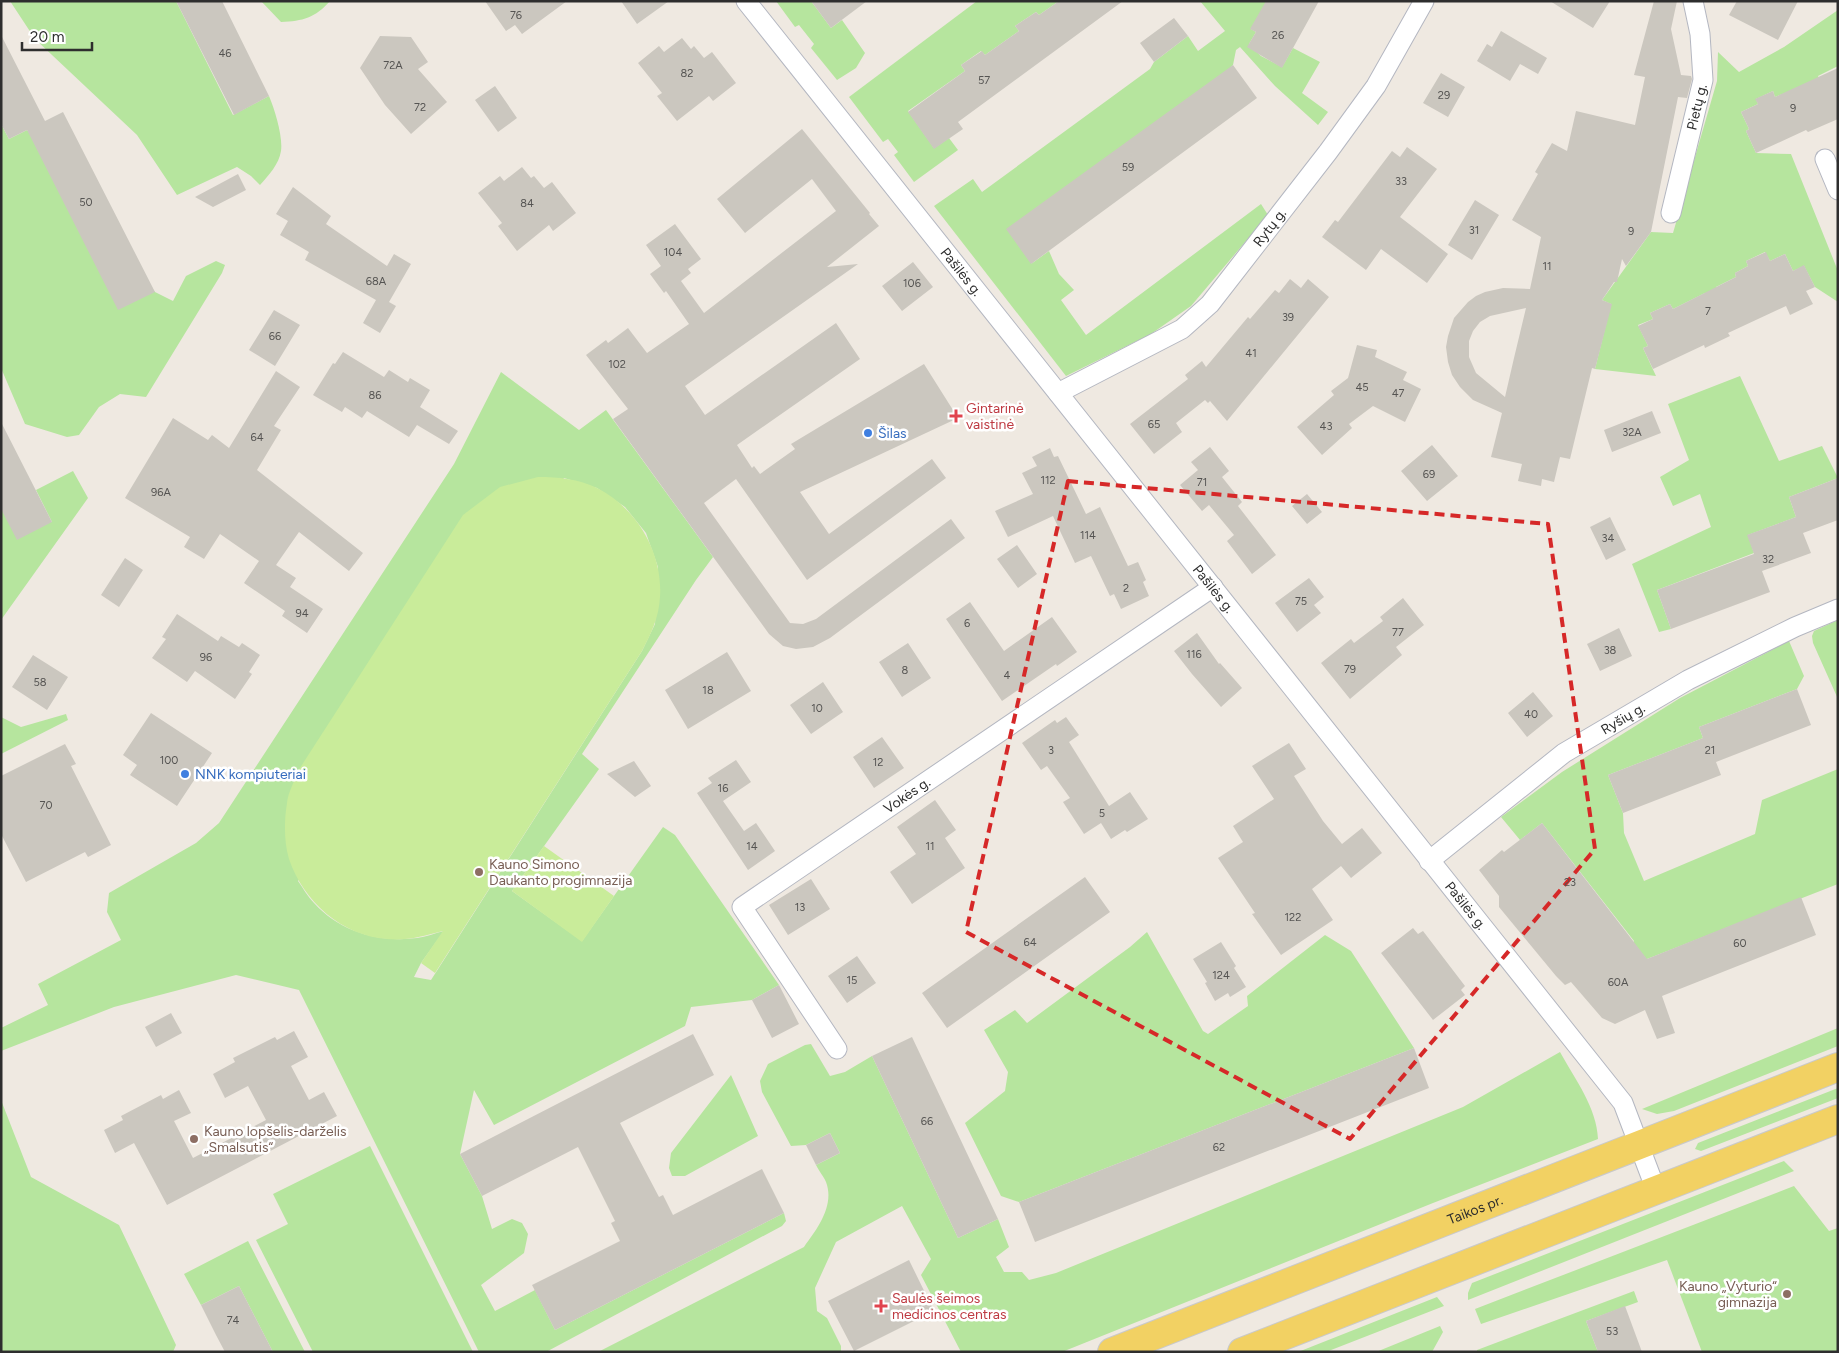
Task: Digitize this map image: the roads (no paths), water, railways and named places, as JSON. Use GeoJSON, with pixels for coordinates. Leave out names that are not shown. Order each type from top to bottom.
{"type":"FeatureCollection","features":[{"type":"Feature","properties":{"kind":"main road","name":"Taikos pr."},"geometry":{"type":"LineString","coordinates":[[1112,1352],[1838,1067]]}},
{"type":"Feature","properties":{"kind":"main road"},"geometry":{"type":"LineString","coordinates":[[1242,1352],[1838,1119]]}},
{"type":"Feature","properties":{"kind":"street","name":"Pašilės g."},"geometry":{"type":"LineString","coordinates":[[746,1],[1623,1103],[1656,1190]]}},
{"type":"Feature","properties":{"kind":"street","name":"Rytų g."},"geometry":{"type":"LineString","coordinates":[[1058,393],[1182,329],[1210,304],[1311,175],[1376,86],[1424,1]]}},
{"type":"Feature","properties":{"kind":"street","name":"Pietų g."},"geometry":{"type":"LineString","coordinates":[[1670,213],[1703,80],[1700,34],[1693,1]]}},
{"type":"Feature","properties":{"kind":"street"},"geometry":{"type":"LineString","coordinates":[[1825,159],[1838,190]]}},
{"type":"Feature","properties":{"kind":"street","name":"Vokės g."},"geometry":{"type":"LineString","coordinates":[[837,1049],[742,907],[1213,587]]}},
{"type":"Feature","properties":{"kind":"street","name":"Ryšių g."},"geometry":{"type":"LineString","coordinates":[[1430,861],[1564,753],[1688,680],[1795,627],[1838,609]]}},
{"type":"Feature","properties":{"kind":"place","name":"Gintarinė vaistinė"},"geometry":{"type":"Point","coordinates":[956,416]}},
{"type":"Feature","properties":{"kind":"place","name":"Šilas"},"geometry":{"type":"Point","coordinates":[868,433]}},
{"type":"Feature","properties":{"kind":"place","name":"NNK kompiuteriai"},"geometry":{"type":"Point","coordinates":[185,774]}},
{"type":"Feature","properties":{"kind":"place","name":"Kauno Simono Daukanto progimnazija"},"geometry":{"type":"Point","coordinates":[479,872]}},
{"type":"Feature","properties":{"kind":"place","name":"Kauno lopšelis-darželis „Smalsutis“"},"geometry":{"type":"Point","coordinates":[194,1139]}},
{"type":"Feature","properties":{"kind":"place","name":"Kauno „Vyturio“ gimnazija"},"geometry":{"type":"Point","coordinates":[1787,1294]}},
{"type":"Feature","properties":{"kind":"place","name":"Saulės šeimos medicinos centras"},"geometry":{"type":"Point","coordinates":[881,1306]}}]}
